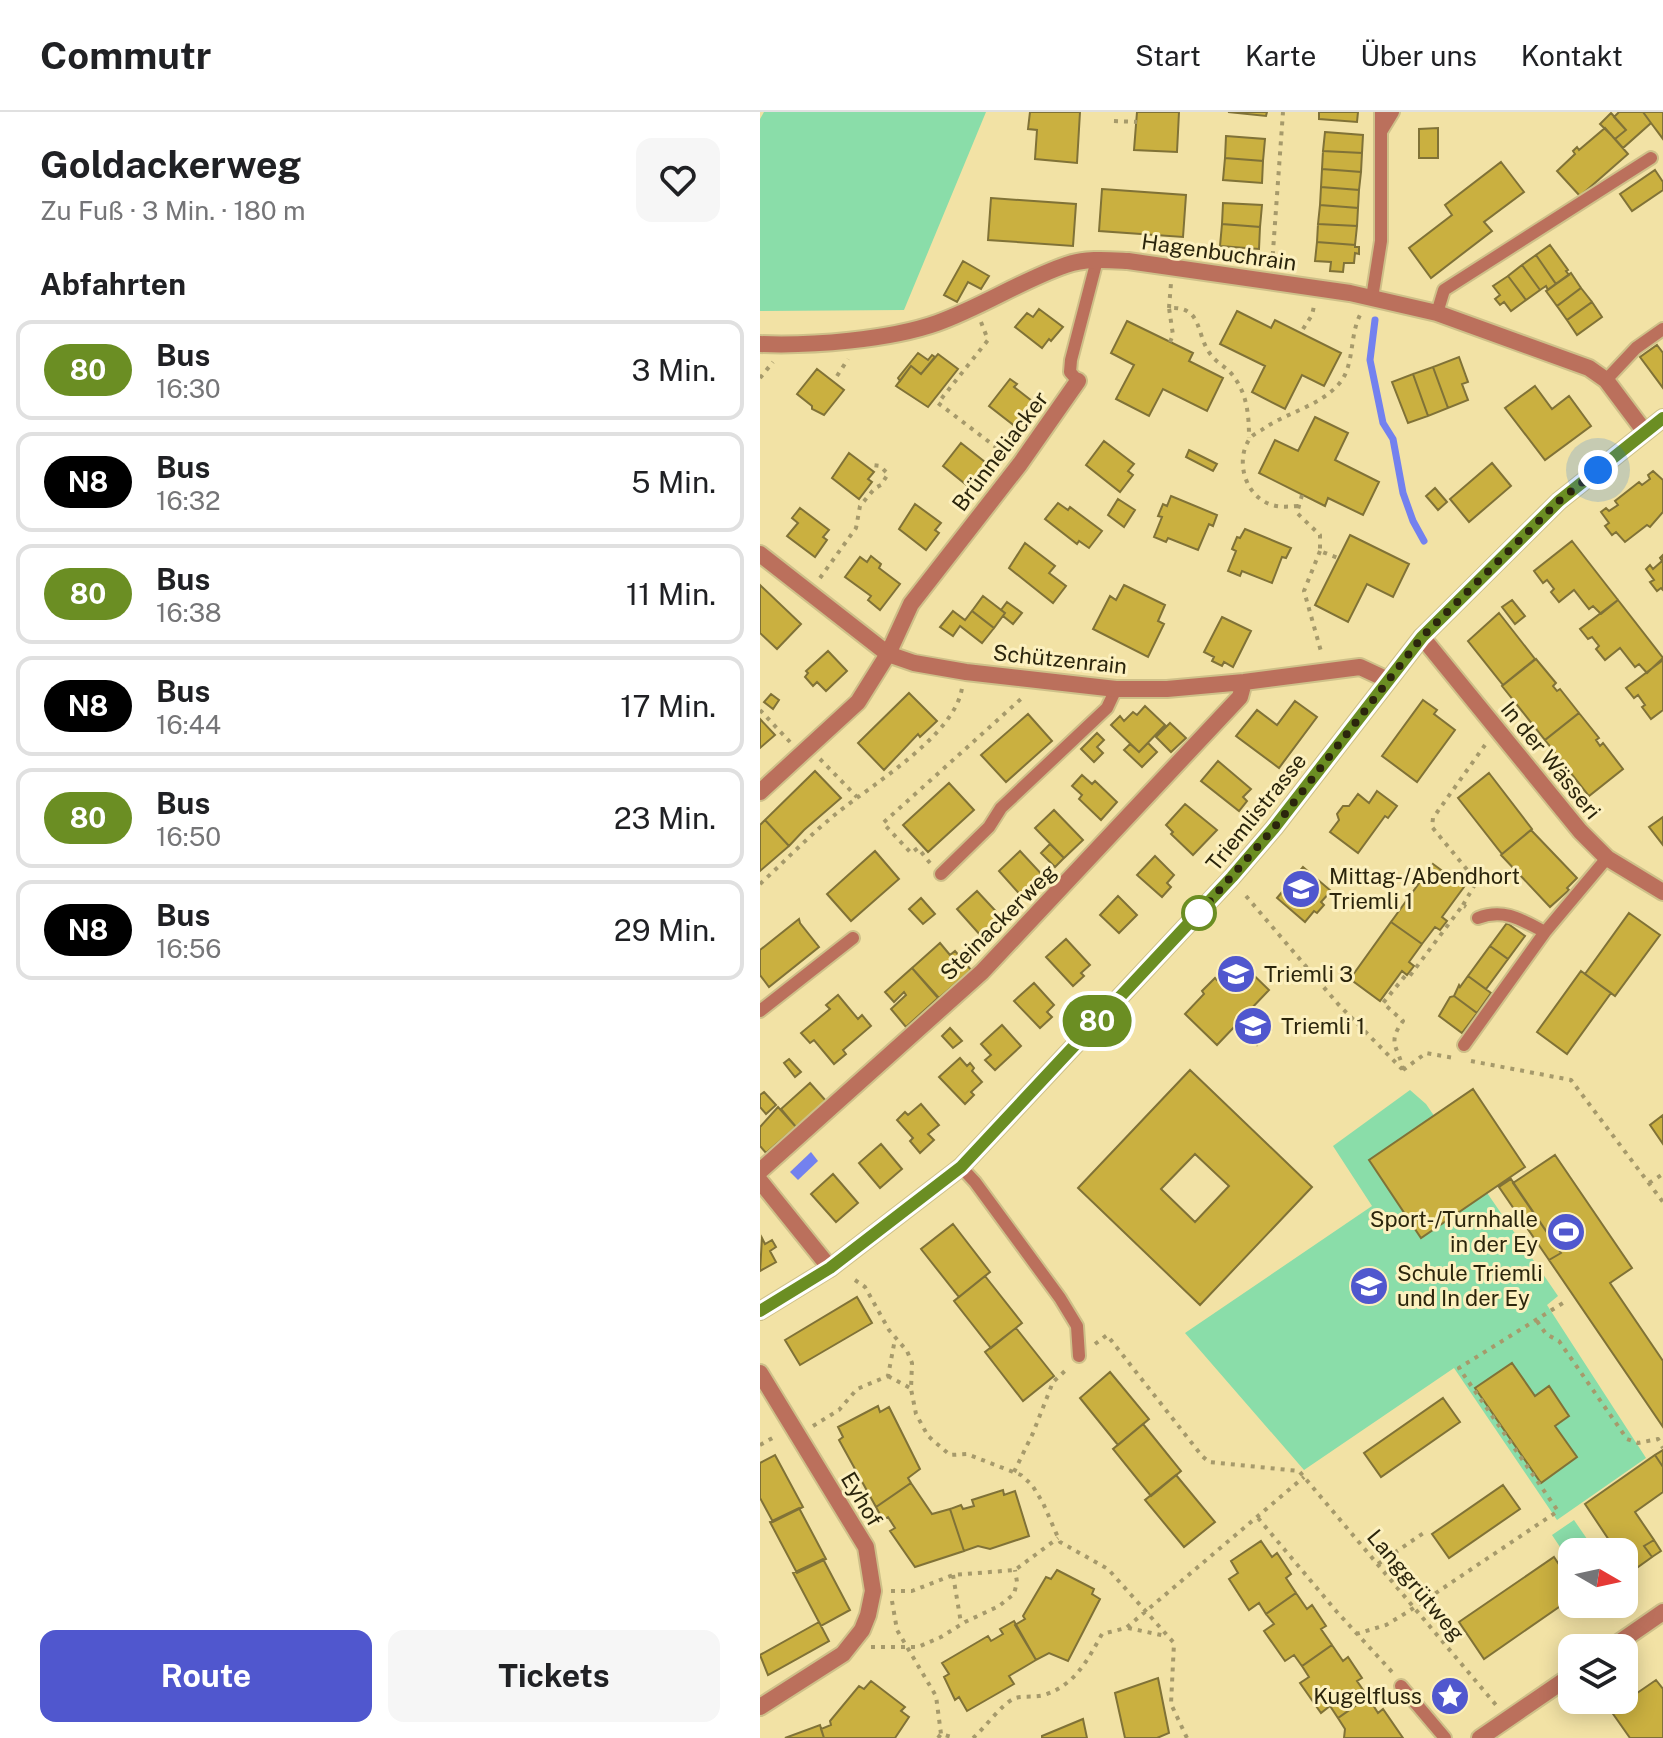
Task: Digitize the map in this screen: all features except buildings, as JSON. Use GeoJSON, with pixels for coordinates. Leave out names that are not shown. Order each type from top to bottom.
{"type":"FeatureCollection","features":[{"type":"Feature","properties":{"kind":"street","name":"Hagenbuchrain"},"geometry":{"type":"LineString","coordinates":[[760,344],[807,345],[933,324],[1068,264],[1097,260],[1173,267],[1437,313],[1589,368],[1606,380],[1645,432]]}},
{"type":"Feature","properties":{"kind":"street","name":"Brünneliacker"},"geometry":{"type":"LineString","coordinates":[[760,792],[858,702],[888,654],[911,604],[1020,464],[1078,381]]}},
{"type":"Feature","properties":{"kind":"street","name":"Triemlistrasse"},"geometry":{"type":"LineString","coordinates":[[760,1311],[830,1268],[961,1167],[1232,877],[1274,828],[1422,637],[1559,501],[1663,418]]}},
{"type":"Feature","properties":{"kind":"street","name":"Schützenrain"},"geometry":{"type":"LineString","coordinates":[[760,554],[888,654],[914,663],[1116,689],[1167,689],[1360,667],[1388,680]]}},
{"type":"Feature","properties":{"kind":"street","name":"In der Wässeri"},"geometry":{"type":"LineString","coordinates":[[1422,637],[1580,831],[1607,858],[1663,892]]}},
{"type":"Feature","properties":{"kind":"street","name":"Steinackerweg"},"geometry":{"type":"LineString","coordinates":[[760,1171],[1004,950],[1240,697],[1244,682]]}},
{"type":"Feature","properties":{"kind":"street"},"geometry":{"type":"LineString","coordinates":[[760,1181],[830,1268]]}},
{"type":"Feature","properties":{"kind":"street","name":"Eyhof"},"geometry":{"type":"LineString","coordinates":[[760,1373],[866,1547],[881,1591],[862,1630],[843,1654],[760,1707]]}},
{"type":"Feature","properties":{"kind":"street"},"geometry":{"type":"LineString","coordinates":[[1631,1634],[1663,1612]]}},
{"type":"Feature","properties":{"kind":"street"},"geometry":{"type":"LineString","coordinates":[[1480,1738],[1558,1685]]}},
{"type":"Feature","properties":{"kind":"lane"},"geometry":{"type":"LineString","coordinates":[[1368,303],[1381,241],[1381,112]]}},
{"type":"Feature","properties":{"kind":"lane"},"geometry":{"type":"LineString","coordinates":[[1380,132],[1393,112]]}},
{"type":"Feature","properties":{"kind":"lane"},"geometry":{"type":"LineString","coordinates":[[1437,313],[1444,290],[1651,158]]}},
{"type":"Feature","properties":{"kind":"lane","name":"Brünneliacker"},"geometry":{"type":"LineString","coordinates":[[1078,381],[1070,372],[1071,360],[1097,260]]}},
{"type":"Feature","properties":{"kind":"lane"},"geometry":{"type":"LineString","coordinates":[[1606,380],[1636,348],[1663,329]]}},
{"type":"Feature","properties":{"kind":"lane"},"geometry":{"type":"LineString","coordinates":[[941,874],[989,827],[1001,808],[1107,708],[1116,689]]}},
{"type":"Feature","properties":{"kind":"lane"},"geometry":{"type":"LineString","coordinates":[[1464,1045],[1545,932],[1607,858]]}},
{"type":"Feature","properties":{"kind":"lane"},"geometry":{"type":"LineString","coordinates":[[1478,918],[1493,912],[1514,915],[1545,932]]}},
{"type":"Feature","properties":{"kind":"lane"},"geometry":{"type":"LineString","coordinates":[[760,1011],[853,938]]}},
{"type":"Feature","properties":{"kind":"lane"},"geometry":{"type":"LineString","coordinates":[[961,1167],[1060,1298],[1077,1326],[1079,1356]]}},
{"type":"Feature","properties":{"kind":"lane"},"geometry":{"type":"LineString","coordinates":[[1400,1683],[1445,1738]]}},
{"type":"Feature","properties":{"kind":"path"},"geometry":{"type":"LineString","coordinates":[[1272,271],[1283,112]]}},
{"type":"Feature","properties":{"kind":"path"},"geometry":{"type":"LineString","coordinates":[[1114,121],[1137,122]]}},
{"type":"Feature","properties":{"kind":"path"},"geometry":{"type":"LineString","coordinates":[[1170,342],[1173,335],[1169,308],[1172,278]]}},
{"type":"Feature","properties":{"kind":"path"},"geometry":{"type":"LineString","coordinates":[[1303,329],[1312,315],[1315,300]]}},
{"type":"Feature","properties":{"kind":"path"},"geometry":{"type":"LineString","coordinates":[[1249,438],[1282,416],[1308,406],[1341,382],[1348,365],[1355,325],[1368,303]]}},
{"type":"Feature","properties":{"kind":"path"},"geometry":{"type":"LineString","coordinates":[[1169,308],[1181,308],[1196,318],[1210,355],[1231,374],[1246,400],[1249,438],[1242,460],[1247,484],[1261,500],[1280,507],[1298,506]]}},
{"type":"Feature","properties":{"kind":"path"},"geometry":{"type":"LineString","coordinates":[[980,317],[988,340],[938,403],[1013,460]]}},
{"type":"Feature","properties":{"kind":"path"},"geometry":{"type":"LineString","coordinates":[[816,583],[856,528],[860,506],[888,474],[880,466],[872,465]]}},
{"type":"Feature","properties":{"kind":"path"},"geometry":{"type":"LineString","coordinates":[[1302,495],[1297,513],[1320,535],[1320,551],[1304,591],[1323,661]]}},
{"type":"Feature","properties":{"kind":"path"},"geometry":{"type":"LineString","coordinates":[[1320,551],[1338,558]]}},
{"type":"Feature","properties":{"kind":"path"},"geometry":{"type":"LineString","coordinates":[[760,884],[857,797],[892,773],[949,718],[961,697],[966,672]]}},
{"type":"Feature","properties":{"kind":"path"},"geometry":{"type":"LineString","coordinates":[[941,874],[918,848],[911,853],[883,823],[1027,693]]}},
{"type":"Feature","properties":{"kind":"path"},"geometry":{"type":"LineString","coordinates":[[760,710],[791,744]]}},
{"type":"Feature","properties":{"kind":"path"},"geometry":{"type":"LineString","coordinates":[[1403,1070],[1393,1045],[1395,1031],[1403,1021],[1383,1003],[1405,976],[1409,977],[1474,886],[1469,872],[1432,827],[1433,818],[1489,740]]}},
{"type":"Feature","properties":{"kind":"path"},"geometry":{"type":"LineString","coordinates":[[814,753],[857,797]]}},
{"type":"Feature","properties":{"kind":"path"},"geometry":{"type":"LineString","coordinates":[[1246,896],[1338,1004],[1403,1070]]}},
{"type":"Feature","properties":{"kind":"path"},"geometry":{"type":"LineString","coordinates":[[1463,905],[1471,910],[1486,902],[1493,912]]}},
{"type":"Feature","properties":{"kind":"path"},"geometry":{"type":"LineString","coordinates":[[1403,1070],[1426,1053],[1571,1080],[1663,1202]]}},
{"type":"Feature","properties":{"kind":"path"},"geometry":{"type":"LineString","coordinates":[[1649,1183],[1663,1174]]}},
{"type":"Feature","properties":{"kind":"path"},"geometry":{"type":"LineString","coordinates":[[855,1280],[865,1287],[895,1339],[907,1351],[912,1363],[911,1389],[916,1414],[923,1429],[940,1449],[950,1455],[967,1454],[983,1459],[1014,1472],[1032,1485],[1060,1542],[1108,1569],[1174,1643],[1171,1704],[1187,1738]]}},
{"type":"Feature","properties":{"kind":"path"},"geometry":{"type":"LineString","coordinates":[[1356,1634],[1386,1625],[1558,1511],[1459,1368],[1563,1303]]}},
{"type":"Feature","properties":{"kind":"path"},"geometry":{"type":"LineString","coordinates":[[1537,1321],[1546,1334],[1559,1341],[1627,1439],[1638,1443],[1658,1439],[1663,1448]]}},
{"type":"Feature","properties":{"kind":"path","name":"Langgrütweg"},"geometry":{"type":"LineString","coordinates":[[1107,1335],[1209,1462],[1299,1471],[1489,1695],[1506,1720]]}},
{"type":"Feature","properties":{"kind":"path"},"geometry":{"type":"LineString","coordinates":[[888,1376],[895,1339]]}},
{"type":"Feature","properties":{"kind":"path"},"geometry":{"type":"LineString","coordinates":[[888,1376],[911,1389]]}},
{"type":"Feature","properties":{"kind":"path"},"geometry":{"type":"LineString","coordinates":[[798,1436],[839,1410],[857,1389],[888,1376]]}},
{"type":"Feature","properties":{"kind":"path"},"geometry":{"type":"LineString","coordinates":[[1014,1472],[1053,1382],[1061,1376]]}},
{"type":"Feature","properties":{"kind":"path"},"geometry":{"type":"LineString","coordinates":[[1126,1628],[1304,1477]]}},
{"type":"Feature","properties":{"kind":"path"},"geometry":{"type":"LineString","coordinates":[[1258,1518],[1400,1683]]}},
{"type":"Feature","properties":{"kind":"path"},"geometry":{"type":"LineString","coordinates":[[1378,1564],[1425,1532]]}},
{"type":"Feature","properties":{"kind":"path"},"geometry":{"type":"LineString","coordinates":[[955,1738],[940,1736],[936,1696],[897,1630],[881,1591],[912,1591],[953,1575],[1015,1570],[1058,1538]]}},
{"type":"Feature","properties":{"kind":"path"},"geometry":{"type":"LineString","coordinates":[[851,1644],[876,1648],[918,1647],[941,1637],[999,1606],[1014,1594],[1017,1582],[1015,1570]]}},
{"type":"Feature","properties":{"kind":"path"},"geometry":{"type":"LineString","coordinates":[[953,1575],[962,1624]]}},
{"type":"Feature","properties":{"kind":"path"},"geometry":{"type":"LineString","coordinates":[[973,1738],[1014,1698],[1041,1696],[1074,1678],[1102,1634],[1126,1628],[1168,1636]]}},
{"type":"Feature","properties":{"kind":"green space"},"geometry":{"type":"Polygon","coordinates":[[[764,112],[986,112],[904,310],[760,311],[760,119],[764,112]]]}},
{"type":"Feature","properties":{"kind":"green space"},"geometry":{"type":"Polygon","coordinates":[[[1410,1090],[1426,1104],[1558,1296],[1547,1305],[1646,1458],[1557,1520],[1454,1368],[1304,1470],[1185,1333],[1372,1206],[1333,1146],[1410,1090]]]}},
{"type":"Feature","properties":{"kind":"green space"},"geometry":{"type":"Polygon","coordinates":[[[1574,1520],[1586,1538],[1558,1538],[1558,1544],[1552,1535],[1574,1520]]]}},
{"type":"Feature","properties":{"kind":"water"},"geometry":{"type":"Polygon","coordinates":[[[811,1152],[818,1161],[798,1180],[790,1172],[811,1152]]]}},
{"type":"Feature","properties":{"kind":"waterway"},"geometry":{"type":"LineString","coordinates":[[1375,320],[1370,360],[1383,423],[1393,439],[1403,493],[1424,541]]}},
{"type":"Feature","properties":{"kind":"bus line","name":"80"},"geometry":{"type":"LineString","coordinates":[[760,1311],[830,1268],[961,1167],[1232,877],[1274,828],[1422,637],[1559,501],[1663,418]]}},
{"type":"Feature","properties":{"kind":"place","name":"Mittag-/Abendhort Triemli 1"},"geometry":{"type":"Point","coordinates":[1301,889]}},
{"type":"Feature","properties":{"kind":"place","name":"Triemli 3"},"geometry":{"type":"Point","coordinates":[1236,974]}},
{"type":"Feature","properties":{"kind":"place","name":"Triemli 1"},"geometry":{"type":"Point","coordinates":[1253,1026]}},
{"type":"Feature","properties":{"kind":"place","name":"Sport-/Turnhalle in der Ey"},"geometry":{"type":"Point","coordinates":[1566,1232]}},
{"type":"Feature","properties":{"kind":"place","name":"Schule Triemli und In der Ey"},"geometry":{"type":"Point","coordinates":[1369,1286]}},
{"type":"Feature","properties":{"kind":"place","name":"Kugelfluss"},"geometry":{"type":"Point","coordinates":[1450,1696]}},
{"type":"Feature","properties":{"kind":"route"},"geometry":{"type":"LineString","coordinates":[[1199,913],[1195,918],[1274,828],[1422,637],[1559,501],[1598,470]]}}]}
